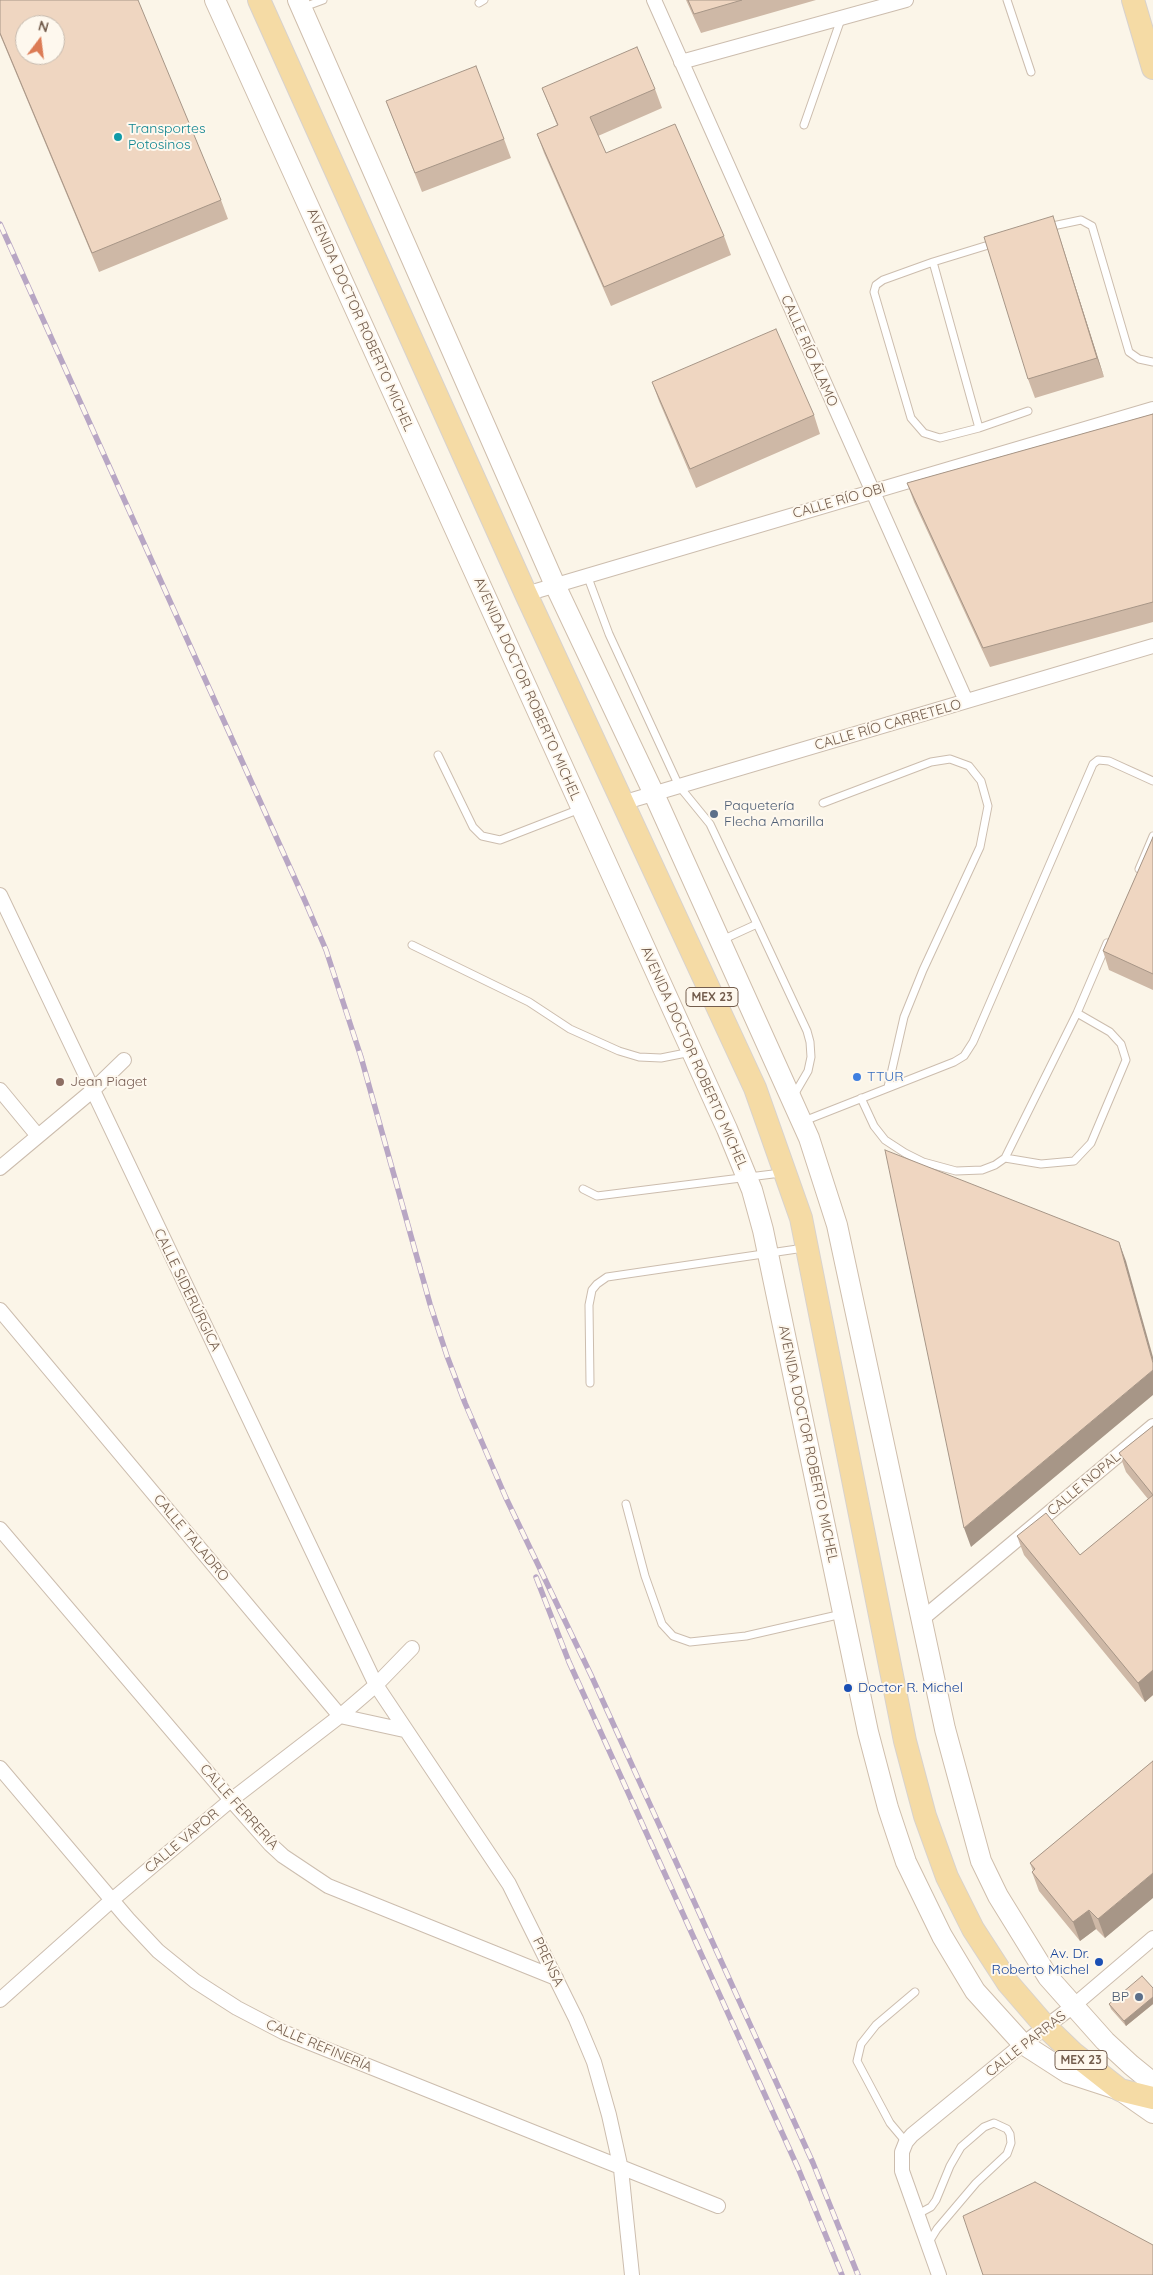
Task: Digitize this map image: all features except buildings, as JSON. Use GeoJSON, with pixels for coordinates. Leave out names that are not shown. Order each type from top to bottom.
{"type":"FeatureCollection","features":[{"type":"Feature","properties":{"kind":"main road","name":"AVENIDA DOCTOR ROBERTO MICHEL"},"geometry":{"type":"LineString","coordinates":[[215,0],[692,1052],[747,1178],[768,1255],[868,1732],[888,1808],[906,1862],[942,1936],[975,1991],[1023,2044],[1068,2073],[1120,2090],[1153,2098]]}},
{"type":"Feature","properties":{"kind":"main road","name":"AVENIDA DOCTOR ROBERTO MICHEL"},"geometry":{"type":"LineString","coordinates":[[259,0],[526,594],[754,1088],[801,1218],[903,1732],[925,1816],[947,1877],[973,1929],[1008,1983],[1046,2027],[1073,2054],[1120,2090]]}},
{"type":"Feature","properties":{"kind":"main road"},"geometry":{"type":"LineString","coordinates":[[1133,0],[1153,68]]}},
{"type":"Feature","properties":{"kind":"main road"},"geometry":{"type":"LineString","coordinates":[[300,4],[555,585],[654,794],[809,1138],[836,1225],[945,1728],[981,1861],[998,1896],[1048,1977],[1072,2007],[1131,2066],[1153,2082]]}},
{"type":"Feature","properties":{"kind":"main road"},"geometry":{"type":"LineString","coordinates":[[1120,2090],[1153,2113]]}},
{"type":"Feature","properties":{"kind":"street","name":"CALLE RÍO ÁLAMO"},"geometry":{"type":"LineString","coordinates":[[654,0],[966,702]]}},
{"type":"Feature","properties":{"kind":"street"},"geometry":{"type":"LineString","coordinates":[[681,62],[906,0]]}},
{"type":"Feature","properties":{"kind":"street","name":"CALLE RÍO OBI"},"geometry":{"type":"LineString","coordinates":[[526,594],[1153,409]]}},
{"type":"Feature","properties":{"kind":"street","name":"CALLE RÍO CARRETELO"},"geometry":{"type":"LineString","coordinates":[[622,803],[1153,646]]}},
{"type":"Feature","properties":{"kind":"street","name":"CALLE SIDERÚRGICA"},"geometry":{"type":"LineString","coordinates":[[0,896],[376,1685]]}},
{"type":"Feature","properties":{"kind":"street"},"geometry":{"type":"LineString","coordinates":[[0,1168],[92,1091],[124,1060]]}},
{"type":"Feature","properties":{"kind":"street"},"geometry":{"type":"LineString","coordinates":[[0,1090],[38,1136]]}},
{"type":"Feature","properties":{"kind":"street","name":"CALLE TALADRO"},"geometry":{"type":"LineString","coordinates":[[0,1310],[340,1716]]}},
{"type":"Feature","properties":{"kind":"street","name":"CALLE NOPAL"},"geometry":{"type":"LineString","coordinates":[[922,1619],[1153,1426]]}},
{"type":"Feature","properties":{"kind":"street","name":"CALLE FERRERÍA"},"geometry":{"type":"LineString","coordinates":[[0,1529],[231,1800],[270,1844],[296,1866],[328,1886],[556,1978]]}},
{"type":"Feature","properties":{"kind":"street","name":"CALLE VAPOR"},"geometry":{"type":"LineString","coordinates":[[0,2000],[112,1900],[231,1800],[340,1716],[376,1685],[412,1648]]}},
{"type":"Feature","properties":{"kind":"street","name":"PRENSA"},"geometry":{"type":"LineString","coordinates":[[376,1685],[404,1730],[509,1884],[576,2019],[594,2062],[609,2115],[621,2169],[632,2275]]}},
{"type":"Feature","properties":{"kind":"street"},"geometry":{"type":"LineString","coordinates":[[340,1716],[404,1730]]}},
{"type":"Feature","properties":{"kind":"street","name":"CALLE REFINERÍA"},"geometry":{"type":"LineString","coordinates":[[0,1768],[128,1919],[176,1967],[245,2012],[283,2032],[621,2169],[718,2206]]}},
{"type":"Feature","properties":{"kind":"street","name":"CALLE PARRAS"},"geometry":{"type":"LineString","coordinates":[[904,2147],[912,2135],[1023,2044],[1072,2007],[1153,1938]]}},
{"type":"Feature","properties":{"kind":"street"},"geometry":{"type":"LineString","coordinates":[[904,2147],[902,2171],[939,2275]]}},
{"type":"Feature","properties":{"kind":"lane"},"geometry":{"type":"LineString","coordinates":[[300,4],[323,0]]}},
{"type":"Feature","properties":{"kind":"lane"},"geometry":{"type":"LineString","coordinates":[[1007,0],[1031,72]]}},
{"type":"Feature","properties":{"kind":"lane"},"geometry":{"type":"LineString","coordinates":[[804,126],[841,18]]}},
{"type":"Feature","properties":{"kind":"lane"},"geometry":{"type":"LineString","coordinates":[[1036,231],[1071,220],[1081,220],[1092,226],[1129,352],[1139,359],[1153,362]]}},
{"type":"Feature","properties":{"kind":"lane"},"geometry":{"type":"LineString","coordinates":[[1001,242],[933,262],[882,280],[876,285],[874,292],[911,418],[924,432],[940,438],[979,428],[1028,411]]}},
{"type":"Feature","properties":{"kind":"lane"},"geometry":{"type":"LineString","coordinates":[[933,262],[979,428]]}},
{"type":"Feature","properties":{"kind":"lane"},"geometry":{"type":"LineString","coordinates":[[587,576],[609,634],[679,786],[710,824],[810,1042],[811,1057],[808,1071],[803,1083],[791,1098]]}},
{"type":"Feature","properties":{"kind":"lane"},"geometry":{"type":"LineString","coordinates":[[438,755],[473,827],[482,836],[500,840],[581,808]]}},
{"type":"Feature","properties":{"kind":"lane"},"geometry":{"type":"LineString","coordinates":[[823,803],[931,762],[950,759],[969,766],[982,781],[988,806],[980,847],[922,970],[904,1017],[888,1087]]}},
{"type":"Feature","properties":{"kind":"lane"},"geometry":{"type":"LineString","coordinates":[[802,1122],[954,1062],[964,1056],[973,1042],[1093,764],[1098,760],[1109,761],[1153,781]]}},
{"type":"Feature","properties":{"kind":"lane"},"geometry":{"type":"LineString","coordinates":[[1134,880],[1153,836]]}},
{"type":"Feature","properties":{"kind":"lane"},"geometry":{"type":"LineString","coordinates":[[720,942],[757,924]]}},
{"type":"Feature","properties":{"kind":"lane"},"geometry":{"type":"LineString","coordinates":[[861,1098],[874,1126],[885,1140],[923,1162],[956,1171],[982,1170],[995,1165],[1005,1158],[1077,1012],[1111,933]]}},
{"type":"Feature","properties":{"kind":"lane"},"geometry":{"type":"LineString","coordinates":[[412,945],[529,1002],[570,1029],[619,1051],[639,1057],[661,1058],[692,1052]]}},
{"type":"Feature","properties":{"kind":"lane"},"geometry":{"type":"LineString","coordinates":[[1005,1158],[1041,1164],[1074,1161],[1091,1142],[1126,1060],[1121,1044],[1110,1032],[1077,1012]]}},
{"type":"Feature","properties":{"kind":"lane"},"geometry":{"type":"LineString","coordinates":[[583,1189],[591,1195],[597,1196],[785,1173]]}},
{"type":"Feature","properties":{"kind":"lane"},"geometry":{"type":"LineString","coordinates":[[590,1383],[589,1305],[592,1290],[607,1277],[807,1248]]}},
{"type":"Feature","properties":{"kind":"lane"},"geometry":{"type":"LineString","coordinates":[[626,1504],[645,1576],[662,1624],[673,1636],[690,1642],[746,1636],[843,1614]]}},
{"type":"Feature","properties":{"kind":"lane"},"geometry":{"type":"LineString","coordinates":[[904,2147],[857,2061],[861,2044],[876,2025],[915,1992]]}},
{"type":"Feature","properties":{"kind":"lane"},"geometry":{"type":"LineString","coordinates":[[918,2214],[931,2207],[936,2200],[950,2166],[961,2147],[984,2127],[994,2123],[1007,2129],[1010,2134],[1011,2144],[1007,2154],[976,2182],[937,2228],[928,2243]]}},
{"type":"Feature","properties":{"kind":"railway"},"geometry":{"type":"LineString","coordinates":[[0,224],[326,950],[361,1057],[430,1304],[465,1403],[506,1498],[591,1675],[813,2163],[858,2275]]}},
{"type":"Feature","properties":{"kind":"railway"},"geometry":{"type":"LineString","coordinates":[[536,1577],[569,1662],[798,2168],[842,2275]]}},
{"type":"Feature","properties":{"kind":"place","name":"Transportes Potosinos"},"geometry":{"type":"Point","coordinates":[118,137]}},
{"type":"Feature","properties":{"kind":"place","name":"Paquetería Flecha Amarilla"},"geometry":{"type":"Point","coordinates":[714,814]}},
{"type":"Feature","properties":{"kind":"place","name":"TTUR"},"geometry":{"type":"Point","coordinates":[857,1077]}},
{"type":"Feature","properties":{"kind":"place","name":"Jean Piaget"},"geometry":{"type":"Point","coordinates":[60,1082]}},
{"type":"Feature","properties":{"kind":"place","name":"Doctor R. Michel"},"geometry":{"type":"Point","coordinates":[848,1688]}},
{"type":"Feature","properties":{"kind":"place","name":"Av. Dr. Roberto Michel"},"geometry":{"type":"Point","coordinates":[1099,1962]}},
{"type":"Feature","properties":{"kind":"place","name":"BP"},"geometry":{"type":"Point","coordinates":[1139,1997]}}]}
